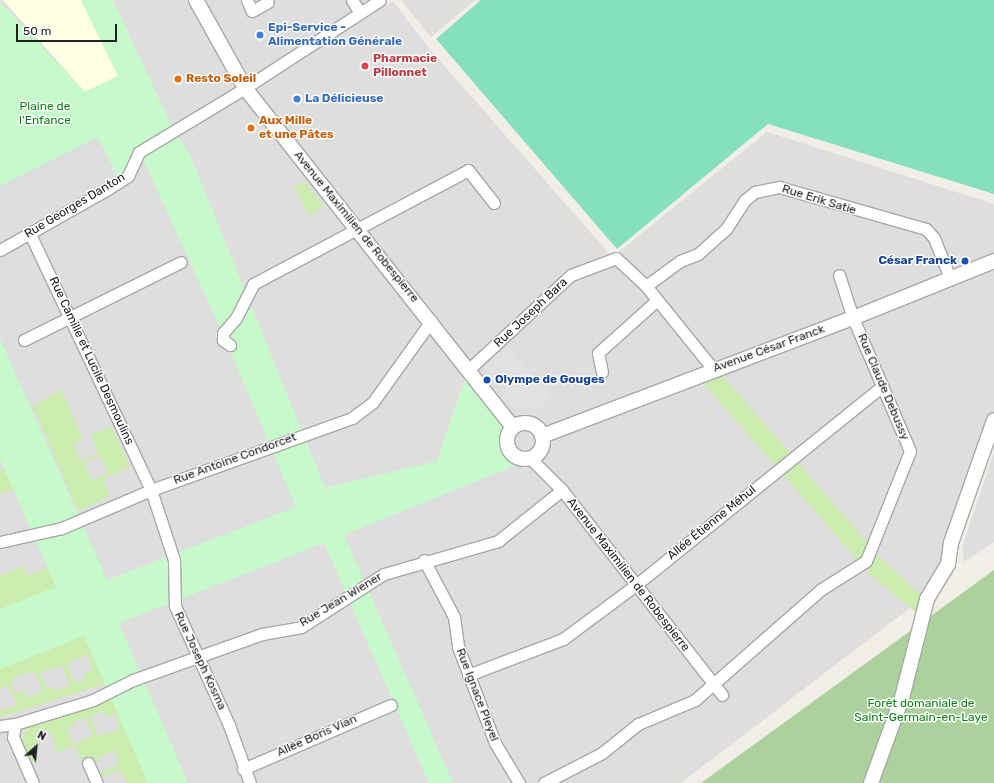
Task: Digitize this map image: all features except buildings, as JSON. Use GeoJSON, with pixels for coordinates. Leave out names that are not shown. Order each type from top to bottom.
{"type":"FeatureCollection","features":[{"type":"Feature","properties":{"kind":"street","name":"Avenue Maximilien de Robespierre"},"geometry":{"type":"LineString","coordinates":[[196,0],[245,88],[431,320],[513,427]]}},
{"type":"Feature","properties":{"kind":"street"},"geometry":{"type":"LineString","coordinates":[[247,0],[252,11],[268,2]]}},
{"type":"Feature","properties":{"kind":"street"},"geometry":{"type":"LineString","coordinates":[[352,0],[360,13]]}},
{"type":"Feature","properties":{"kind":"street"},"geometry":{"type":"LineString","coordinates":[[245,88],[380,0]]}},
{"type":"Feature","properties":{"kind":"street","name":"Rue Georges Danton"},"geometry":{"type":"LineString","coordinates":[[0,250],[128,176],[139,152],[245,88]]}},
{"type":"Feature","properties":{"kind":"street"},"geometry":{"type":"LineString","coordinates":[[230,345],[223,340],[223,333],[236,318],[253,284],[468,170],[494,203]]}},
{"type":"Feature","properties":{"kind":"street","name":"Rue Erik Satie"},"geometry":{"type":"LineString","coordinates":[[646,286],[680,261],[698,254],[726,229],[745,200],[756,192],[779,187],[926,229],[934,238],[950,278]]}},
{"type":"Feature","properties":{"kind":"street","name":"Rue Camille et Lucile Desmoulins"},"geometry":{"type":"LineString","coordinates":[[30,234],[70,315],[151,490]]}},
{"type":"Feature","properties":{"kind":"street","name":"Rue Joseph Bara"},"geometry":{"type":"LineString","coordinates":[[468,370],[571,275],[616,258],[646,286],[714,370]]}},
{"type":"Feature","properties":{"kind":"street","name":"Avenue César Franck"},"geometry":{"type":"LineString","coordinates":[[542,436],[853,318],[994,261]]}},
{"type":"Feature","properties":{"kind":"street"},"geometry":{"type":"LineString","coordinates":[[24,340],[70,315],[182,262]]}},
{"type":"Feature","properties":{"kind":"street","name":"Rue Claude Debussy"},"geometry":{"type":"LineString","coordinates":[[544,783],[602,753],[638,724],[695,700],[714,685],[764,636],[820,590],[866,561],[910,450],[853,318],[839,274]]}},
{"type":"Feature","properties":{"kind":"street"},"geometry":{"type":"LineString","coordinates":[[602,372],[598,353],[657,300]]}},
{"type":"Feature","properties":{"kind":"street","name":"Rue Antoine Condorcet"},"geometry":{"type":"LineString","coordinates":[[0,542],[62,528],[151,490],[352,418],[373,402],[431,320]]}},
{"type":"Feature","properties":{"kind":"street","name":"Allée Étienne Méhul"},"geometry":{"type":"LineString","coordinates":[[468,675],[563,639],[637,584],[882,386]]}},
{"type":"Feature","properties":{"kind":"street"},"geometry":{"type":"LineString","coordinates":[[871,783],[889,739],[913,660],[927,599],[948,564],[951,543],[994,420]]}},
{"type":"Feature","properties":{"kind":"street"},"geometry":{"type":"LineString","coordinates":[[530,424],[542,436],[543,447],[531,459],[516,457],[508,449],[507,436],[513,427],[530,424]]}},
{"type":"Feature","properties":{"kind":"street","name":"Avenue Maximilien de Robespierre"},"geometry":{"type":"LineString","coordinates":[[531,459],[562,490],[637,584],[722,695]]}},
{"type":"Feature","properties":{"kind":"street","name":"Rue Joseph Kosma"},"geometry":{"type":"LineString","coordinates":[[151,490],[174,560],[175,606],[230,725],[243,769],[250,783]]}},
{"type":"Feature","properties":{"kind":"street","name":"Rue Jean Wiener"},"geometry":{"type":"LineString","coordinates":[[0,726],[15,724],[93,700],[133,680],[262,634],[301,627],[384,574],[424,560],[498,540],[562,490]]}},
{"type":"Feature","properties":{"kind":"street","name":"Rue Ignace Pleyel"},"geometry":{"type":"LineString","coordinates":[[424,560],[454,617],[458,647],[495,743],[519,783]]}},
{"type":"Feature","properties":{"kind":"street","name":"Allée Boris Vian"},"geometry":{"type":"LineString","coordinates":[[243,769],[392,704]]}},
{"type":"Feature","properties":{"kind":"street"},"geometry":{"type":"LineString","coordinates":[[15,724],[13,737],[33,783]]}},
{"type":"Feature","properties":{"kind":"street"},"geometry":{"type":"LineString","coordinates":[[88,762],[97,783]]}},
{"type":"Feature","properties":{"kind":"shaded area"},"geometry":{"type":"Polygon","coordinates":[[[0,0],[190,0],[245,93],[393,1],[428,47],[612,257],[767,132],[994,204],[994,419],[952,546],[953,575],[681,783],[0,783],[0,0]]]}},
{"type":"Feature","properties":{"kind":"shaded area"},"geometry":{"type":"Polygon","coordinates":[[[3,0],[81,0],[118,76],[85,92],[3,0]]]}},
{"type":"Feature","properties":{"kind":"shaded area"},"geometry":{"type":"Polygon","coordinates":[[[203,0],[384,0],[248,83],[203,0]]]}},
{"type":"Feature","properties":{"kind":"shaded area"},"geometry":{"type":"Polygon","coordinates":[[[401,0],[475,0],[431,37],[401,0]]]}},
{"type":"Feature","properties":{"kind":"shaded area"},"geometry":{"type":"Polygon","coordinates":[[[508,348],[552,398],[538,409],[515,407],[483,368],[508,348]]]}},
{"type":"Feature","properties":{"kind":"shaded area"},"geometry":{"type":"Polygon","coordinates":[[[994,452],[994,542],[964,562],[962,547],[994,452]]]}},
{"type":"Feature","properties":{"kind":"green space","name":"Plaine de l'Enfance"},"geometry":{"type":"Polygon","coordinates":[[[81,0],[113,0],[174,131],[190,155],[325,488],[437,461],[468,370],[510,431],[506,444],[511,453],[522,459],[531,459],[344,535],[453,783],[429,783],[324,543],[119,623],[188,783],[148,783],[84,636],[0,669],[0,609],[56,587],[0,459],[0,339],[107,580],[296,507],[230,350],[140,152],[120,181],[98,137],[0,186],[0,2],[85,92],[118,76],[81,0]]]}},
{"type":"Feature","properties":{"kind":"green space"},"geometry":{"type":"Polygon","coordinates":[[[481,0],[994,0],[994,194],[768,124],[617,249],[436,39],[481,0]]]}},
{"type":"Feature","properties":{"kind":"green space"},"geometry":{"type":"Polygon","coordinates":[[[304,181],[323,206],[309,216],[294,187],[304,181]]]}},
{"type":"Feature","properties":{"kind":"green space"},"geometry":{"type":"Polygon","coordinates":[[[717,369],[884,562],[927,599],[923,618],[871,576],[697,376],[717,369]]]}},
{"type":"Feature","properties":{"kind":"green space"},"geometry":{"type":"Polygon","coordinates":[[[61,389],[83,439],[73,444],[81,461],[98,453],[91,435],[111,426],[130,467],[103,479],[110,497],[78,511],[33,407],[61,389]],[[100,456],[84,463],[92,481],[108,473],[100,456]]]}},
{"type":"Feature","properties":{"kind":"green space"},"geometry":{"type":"Polygon","coordinates":[[[5,470],[13,489],[0,495],[0,471],[5,470]]]}},
{"type":"Feature","properties":{"kind":"green space"},"geometry":{"type":"Polygon","coordinates":[[[23,566],[27,576],[48,568],[56,588],[0,609],[0,576],[23,566]]]}},
{"type":"Feature","properties":{"kind":"green space","name":"Forêt domaniale de Saint-Germain-en-Laye"},"geometry":{"type":"Polygon","coordinates":[[[994,570],[994,783],[701,783],[917,626],[994,570]]]}},
{"type":"Feature","properties":{"kind":"green space"},"geometry":{"type":"Polygon","coordinates":[[[84,636],[105,684],[0,717],[0,708],[2,711],[17,705],[8,685],[0,688],[0,669],[84,636]],[[87,654],[67,665],[75,683],[85,679],[84,674],[93,670],[87,654]],[[62,666],[40,673],[47,689],[53,687],[55,691],[70,685],[62,666]],[[34,672],[17,676],[11,682],[16,694],[25,690],[28,698],[43,691],[34,672]]]}},
{"type":"Feature","properties":{"kind":"green space"},"geometry":{"type":"Polygon","coordinates":[[[111,697],[148,783],[128,783],[119,770],[101,778],[103,783],[98,783],[89,761],[83,764],[74,745],[57,752],[53,737],[47,730],[35,736],[38,744],[31,747],[37,761],[32,763],[22,741],[28,725],[111,697]],[[103,711],[90,717],[98,736],[113,732],[120,726],[115,714],[106,718],[103,711]],[[85,717],[74,722],[75,726],[67,729],[74,744],[93,736],[85,717]],[[116,750],[98,757],[99,762],[95,764],[99,773],[119,765],[116,750]]]}},
{"type":"Feature","properties":{"kind":"place","name":"Epi-Service - Alimentation Générale"},"geometry":{"type":"Point","coordinates":[260,35]}},
{"type":"Feature","properties":{"kind":"place","name":"Pharmacie Pillonnet"},"geometry":{"type":"Point","coordinates":[365,66]}},
{"type":"Feature","properties":{"kind":"place","name":"Resto Soleil"},"geometry":{"type":"Point","coordinates":[178,79]}},
{"type":"Feature","properties":{"kind":"place","name":"La Délicieuse"},"geometry":{"type":"Point","coordinates":[297,99]}},
{"type":"Feature","properties":{"kind":"place","name":"Aux Mille et une Pâtes"},"geometry":{"type":"Point","coordinates":[251,128]}},
{"type":"Feature","properties":{"kind":"place","name":"César Franck"},"geometry":{"type":"Point","coordinates":[965,261]}},
{"type":"Feature","properties":{"kind":"place","name":"Olympe de Gouges"},"geometry":{"type":"Point","coordinates":[487,380]}}]}
